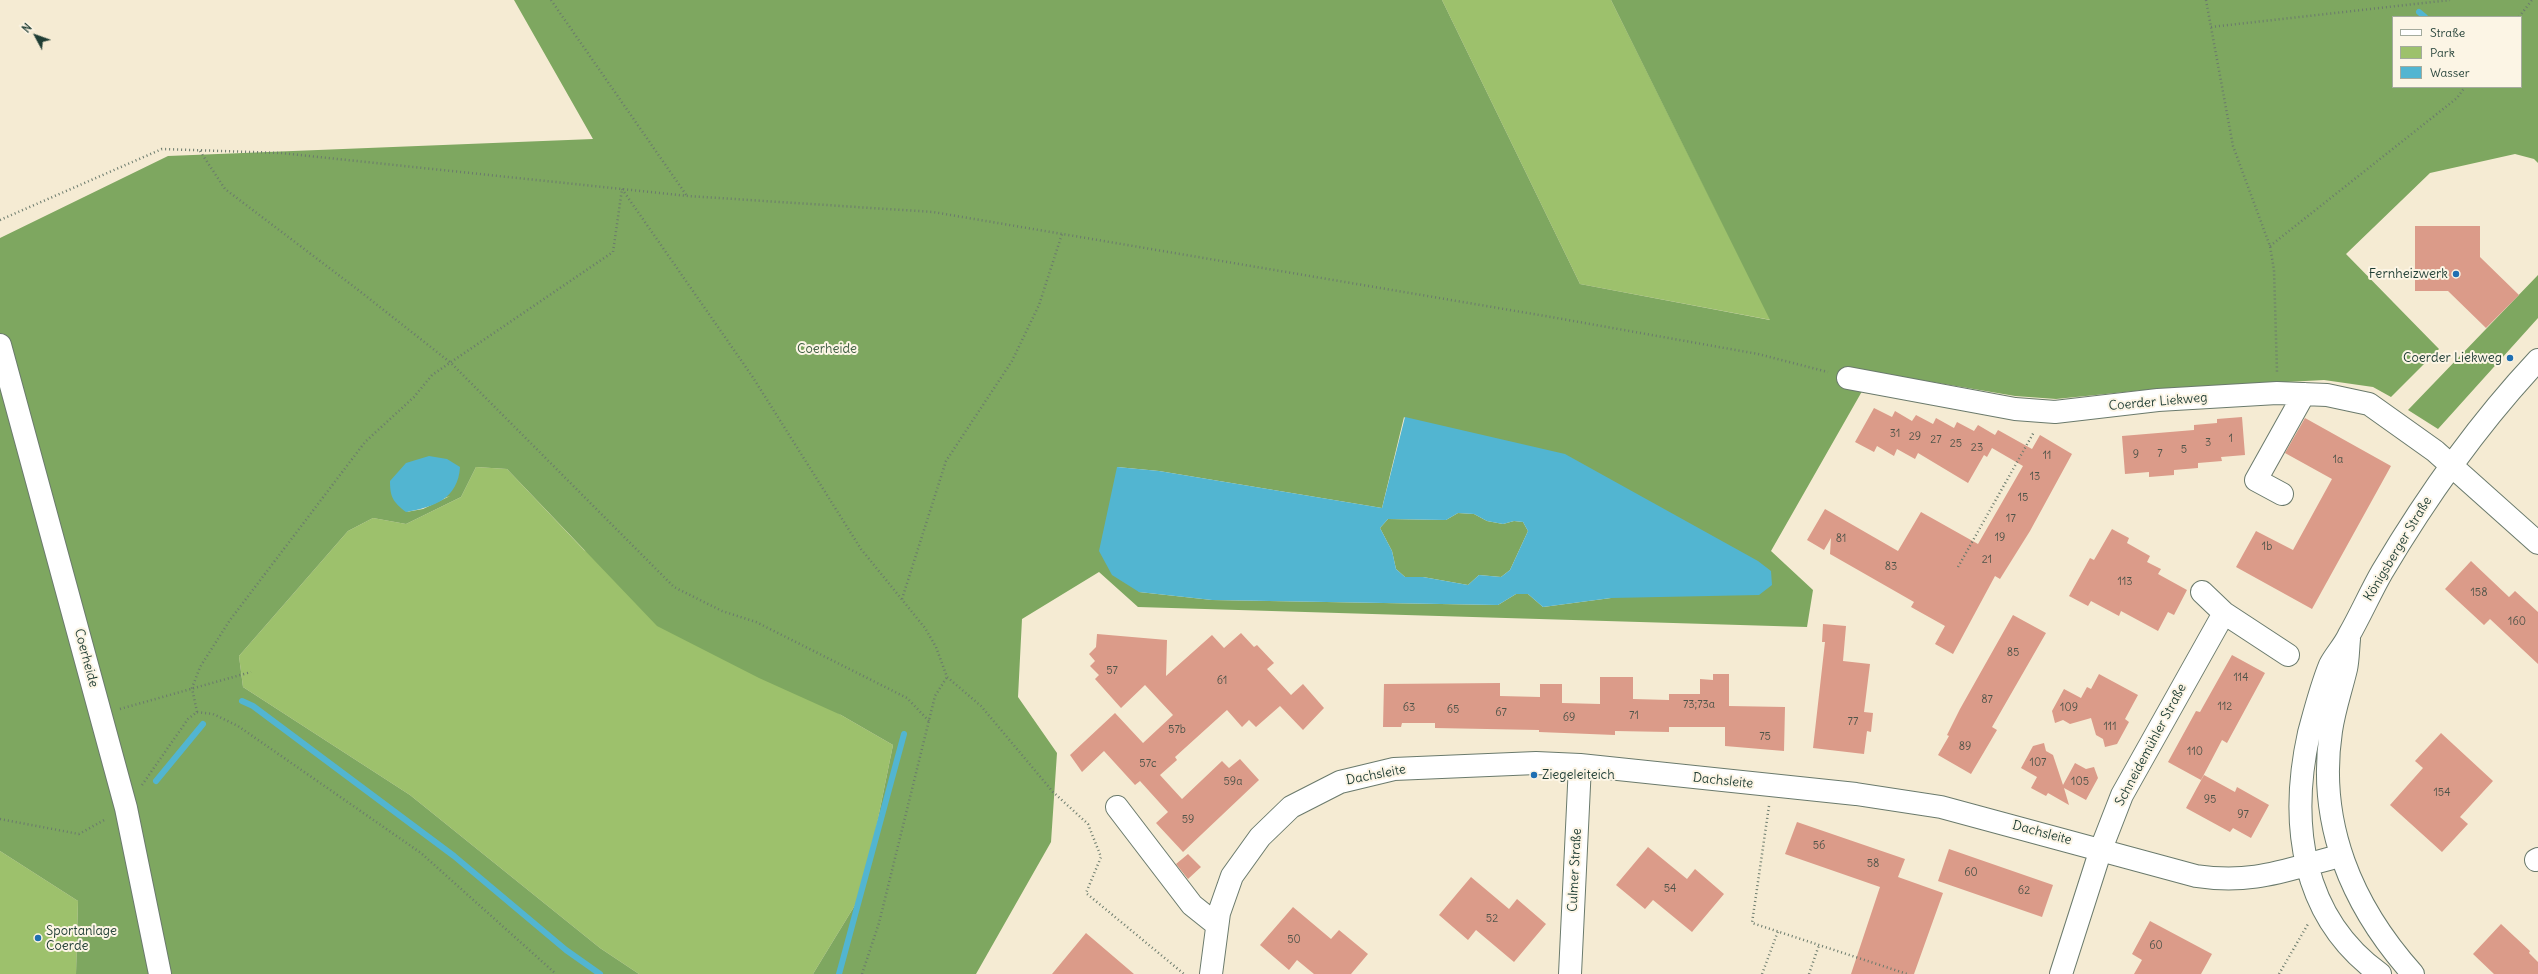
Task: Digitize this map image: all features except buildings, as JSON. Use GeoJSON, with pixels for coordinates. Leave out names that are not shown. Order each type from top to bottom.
{"type":"FeatureCollection","features":[{"type":"Feature","properties":{"kind":"street","name":"Coerheide"},"geometry":{"type":"LineString","coordinates":[[0,346],[126,808],[160,974]]}},
{"type":"Feature","properties":{"kind":"street","name":"Königsberger Straße"},"geometry":{"type":"LineString","coordinates":[[2380,974],[2345,941],[2332,922],[2306,864],[2299,814],[2301,782],[2306,750],[2325,678],[2331,664],[2349,636],[2396,549],[2452,465],[2538,360]]}},
{"type":"Feature","properties":{"kind":"street","name":"Coerder Liekweg"},"geometry":{"type":"LineString","coordinates":[[1848,378],[2015,409],[2046,411],[2158,400],[2277,393],[2327,394],[2369,404],[2452,465]]}},
{"type":"Feature","properties":{"kind":"street"},"geometry":{"type":"LineString","coordinates":[[2282,494],[2256,480],[2304,394]]}},
{"type":"Feature","properties":{"kind":"street"},"geometry":{"type":"LineString","coordinates":[[2452,465],[2538,543]]}},
{"type":"Feature","properties":{"kind":"street"},"geometry":{"type":"LineString","coordinates":[[2202,592],[2224,613],[2288,655]]}},
{"type":"Feature","properties":{"kind":"street","name":"Schneidemühler Straße"},"geometry":{"type":"LineString","coordinates":[[2061,974],[2101,849],[2122,794],[2224,613]]}},
{"type":"Feature","properties":{"kind":"street","name":"Königsberger Straße"},"geometry":{"type":"LineString","coordinates":[[2349,636],[2347,668],[2334,713],[2329,754],[2331,801],[2340,856],[2359,898],[2377,930],[2413,974]]}},
{"type":"Feature","properties":{"kind":"street","name":"Dachsleite"},"geometry":{"type":"LineString","coordinates":[[1211,974],[1218,925],[1232,876],[1260,837],[1291,807],[1340,782],[1394,769],[1536,763],[1580,765],[1856,794],[1941,807],[2101,849],[2196,876],[2220,880],[2275,875],[2306,864],[2340,856]]}},
{"type":"Feature","properties":{"kind":"street","name":"Culmer Straße"},"geometry":{"type":"LineString","coordinates":[[1570,974],[1580,765]]}},
{"type":"Feature","properties":{"kind":"street"},"geometry":{"type":"LineString","coordinates":[[1117,807],[1192,905],[1218,925]]}},
{"type":"Feature","properties":{"kind":"path"},"geometry":{"type":"LineString","coordinates":[[551,0],[688,196]]}},
{"type":"Feature","properties":{"kind":"path"},"geometry":{"type":"LineString","coordinates":[[2206,0],[2233,146],[2270,246],[2274,285],[2277,393]]}},
{"type":"Feature","properties":{"kind":"path"},"geometry":{"type":"LineString","coordinates":[[2211,27],[2450,0]]}},
{"type":"Feature","properties":{"kind":"path"},"geometry":{"type":"LineString","coordinates":[[2520,16],[2532,0]]}},
{"type":"Feature","properties":{"kind":"path"},"geometry":{"type":"LineString","coordinates":[[2270,246],[2457,98],[2464,88]]}},
{"type":"Feature","properties":{"kind":"path"},"geometry":{"type":"LineString","coordinates":[[0,220],[162,149],[281,153],[688,196],[933,212],[1758,354],[1848,378]]}},
{"type":"Feature","properties":{"kind":"path"},"geometry":{"type":"LineString","coordinates":[[200,151],[225,189],[357,289],[451,363],[674,587],[722,611],[756,622],[907,698],[928,721]]}},
{"type":"Feature","properties":{"kind":"path"},"geometry":{"type":"LineString","coordinates":[[197,712],[192,688],[200,667],[230,620],[365,442],[414,397],[432,375],[613,252],[622,189]]}},
{"type":"Feature","properties":{"kind":"path"},"geometry":{"type":"LineString","coordinates":[[622,189],[752,376],[861,549],[926,628],[936,647],[947,677],[981,706],[1052,792],[1088,824],[1101,857],[1086,893],[1184,974]]}},
{"type":"Feature","properties":{"kind":"path"},"geometry":{"type":"LineString","coordinates":[[902,600],[946,461],[1012,361],[1039,305],[1062,234]]}},
{"type":"Feature","properties":{"kind":"path"},"geometry":{"type":"LineString","coordinates":[[1958,567],[2046,411]]}},
{"type":"Feature","properties":{"kind":"path"},"geometry":{"type":"LineString","coordinates":[[101,715],[251,672]]}},
{"type":"Feature","properties":{"kind":"path"},"geometry":{"type":"LineString","coordinates":[[862,974],[879,923],[935,696],[947,677]]}},
{"type":"Feature","properties":{"kind":"path"},"geometry":{"type":"LineString","coordinates":[[0,819],[79,834],[126,808],[188,719],[197,712],[213,714],[238,726],[421,853],[556,974]]}},
{"type":"Feature","properties":{"kind":"path"},"geometry":{"type":"LineString","coordinates":[[1772,786],[1752,923],[1907,974]]}},
{"type":"Feature","properties":{"kind":"path"},"geometry":{"type":"LineString","coordinates":[[2279,974],[2308,925]]}},
{"type":"Feature","properties":{"kind":"path"},"geometry":{"type":"LineString","coordinates":[[1762,974],[1778,931]]}},
{"type":"Feature","properties":{"kind":"path"},"geometry":{"type":"LineString","coordinates":[[1809,974],[1819,945]]}},
{"type":"Feature","properties":{"kind":"green space","name":"Coerheide"},"geometry":{"type":"Polygon","coordinates":[[[514,0],[1442,0],[1580,284],[1770,320],[1611,0],[2538,0],[2538,163],[2534,159],[2515,154],[2430,173],[2346,254],[2439,349],[2391,397],[2373,387],[2324,380],[2155,389],[2056,399],[2015,396],[1873,372],[1771,551],[1813,590],[1807,627],[1138,607],[1099,572],[1022,619],[1018,697],[1057,753],[1051,842],[976,974],[813,974],[863,892],[893,745],[841,715],[759,678],[657,626],[507,469],[476,467],[461,497],[406,524],[373,518],[348,531],[239,656],[243,687],[410,795],[600,948],[639,974],[76,974],[78,901],[0,851],[0,238],[168,156],[593,139],[514,0]],[[1404,417],[1382,508],[1159,471],[1117,467],[1139,592],[1212,600],[1498,605],[1516,594],[1528,594],[1543,607],[1611,598],[1404,417]],[[450,496],[406,512],[423,509],[450,496]]]}},
{"type":"Feature","properties":{"kind":"green space"},"geometry":{"type":"Polygon","coordinates":[[[1442,0],[1611,0],[1771,320],[1580,284],[1442,0]]]}},
{"type":"Feature","properties":{"kind":"green space"},"geometry":{"type":"Polygon","coordinates":[[[2538,275],[2538,318],[2438,429],[2408,410],[2538,275]]]}},
{"type":"Feature","properties":{"kind":"green space"},"geometry":{"type":"Polygon","coordinates":[[[476,467],[507,469],[584,550],[841,715],[893,745],[863,892],[813,974],[639,974],[600,948],[410,795],[243,687],[239,656],[348,531],[373,518],[406,524],[461,497],[476,467]]]}},
{"type":"Feature","properties":{"kind":"green space"},"geometry":{"type":"Polygon","coordinates":[[[1458,513],[1474,514],[1487,521],[1503,524],[1514,521],[1523,522],[1528,531],[1510,570],[1501,577],[1479,575],[1468,585],[1423,577],[1405,577],[1396,569],[1392,551],[1380,528],[1388,519],[1446,520],[1458,513]]]}},
{"type":"Feature","properties":{"kind":"green space","name":"Sportanlage Coerde"},"geometry":{"type":"Polygon","coordinates":[[[0,851],[78,901],[76,974],[0,974],[0,851]]]}},
{"type":"Feature","properties":{"kind":"water"},"geometry":{"type":"Polygon","coordinates":[[[1405,417],[1565,454],[1758,561],[1771,571],[1772,585],[1759,595],[1611,598],[1543,607],[1528,594],[1516,594],[1498,605],[1212,600],[1139,592],[1112,575],[1099,551],[1117,467],[1159,471],[1382,508],[1405,417]],[[1458,513],[1446,520],[1388,519],[1380,528],[1392,551],[1396,569],[1405,577],[1423,577],[1468,585],[1479,575],[1501,577],[1510,570],[1528,531],[1523,522],[1514,521],[1503,524],[1487,521],[1474,514],[1458,513]]]}},
{"type":"Feature","properties":{"kind":"water"},"geometry":{"type":"Polygon","coordinates":[[[429,456],[447,459],[460,467],[455,487],[443,500],[426,507],[406,512],[393,499],[390,481],[406,463],[429,456]]]}},
{"type":"Feature","properties":{"kind":"waterway"},"geometry":{"type":"LineString","coordinates":[[2419,12],[2424,16]]}},
{"type":"Feature","properties":{"kind":"waterway"},"geometry":{"type":"LineString","coordinates":[[242,701],[253,706],[454,856],[566,950],[600,974]]}},
{"type":"Feature","properties":{"kind":"waterway"},"geometry":{"type":"LineString","coordinates":[[156,781],[203,724]]}},
{"type":"Feature","properties":{"kind":"waterway"},"geometry":{"type":"LineString","coordinates":[[839,974],[904,734]]}},
{"type":"Feature","properties":{"kind":"place","name":"Fernheizwerk"},"geometry":{"type":"Point","coordinates":[2456,274]}},
{"type":"Feature","properties":{"kind":"place","name":"Coerder Liekweg"},"geometry":{"type":"Point","coordinates":[2510,358]}},
{"type":"Feature","properties":{"kind":"place","name":"Ziegeleiteich"},"geometry":{"type":"Point","coordinates":[1534,775]}},
{"type":"Feature","properties":{"kind":"place","name":"Sportanlage Coerde"},"geometry":{"type":"Point","coordinates":[38,938]}}]}
